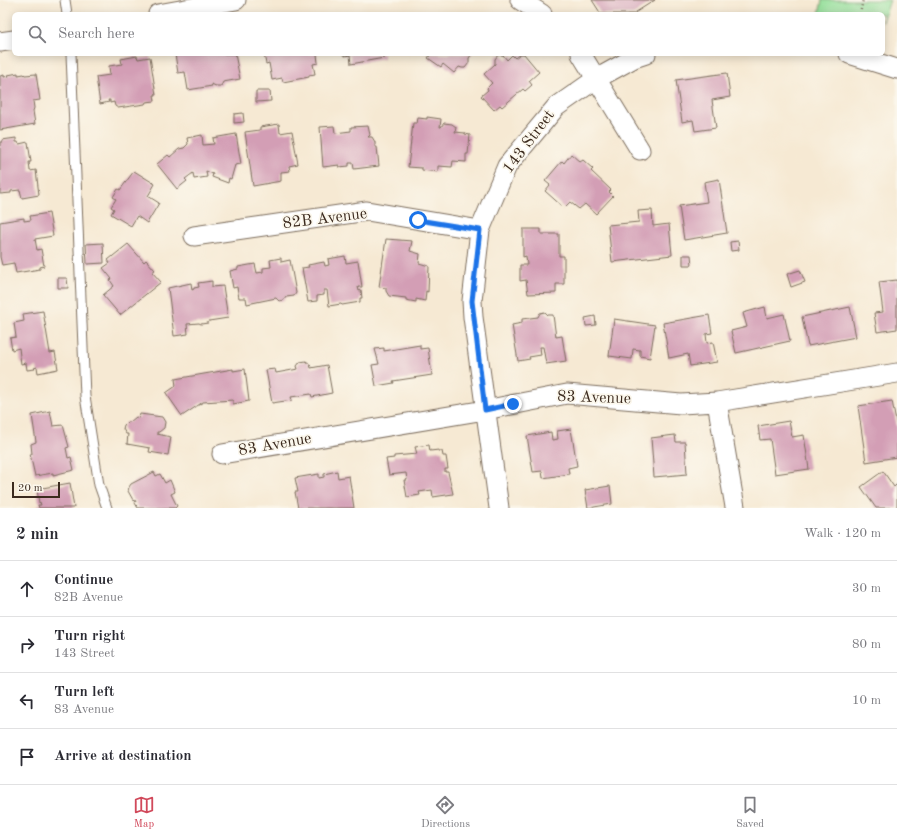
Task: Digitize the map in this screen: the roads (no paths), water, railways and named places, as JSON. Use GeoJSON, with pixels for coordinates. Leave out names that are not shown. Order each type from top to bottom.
{"type":"FeatureCollection","features":[{"type":"Feature","properties":{"kind":"street"},"geometry":{"type":"LineString","coordinates":[[169,12],[236,0]]}},
{"type":"Feature","properties":{"kind":"street"},"geometry":{"type":"LineString","coordinates":[[520,0],[539,12]]}},
{"type":"Feature","properties":{"kind":"street"},"geometry":{"type":"LineString","coordinates":[[0,42],[12,40]]}},
{"type":"Feature","properties":{"kind":"street"},"geometry":{"type":"LineString","coordinates":[[582,56],[640,150]]}},
{"type":"Feature","properties":{"kind":"street","name":"143 Street"},"geometry":{"type":"LineString","coordinates":[[499,508],[485,410],[472,301],[480,230],[507,166],[556,107],[596,79],[640,56]]}},
{"type":"Feature","properties":{"kind":"street"},"geometry":{"type":"LineString","coordinates":[[855,56],[897,69]]}},
{"type":"Feature","properties":{"kind":"street","name":"82B Avenue"},"geometry":{"type":"LineString","coordinates":[[194,236],[366,211],[480,230]]}},
{"type":"Feature","properties":{"kind":"street","name":"83 Avenue"},"geometry":{"type":"LineString","coordinates":[[222,454],[485,410],[567,394],[681,404],[717,402],[897,373]]}},
{"type":"Feature","properties":{"kind":"street"},"geometry":{"type":"LineString","coordinates":[[717,402],[735,507]]}},
{"type":"Feature","properties":{"kind":"lane"},"geometry":{"type":"LineString","coordinates":[[65,0],[67,12]]}},
{"type":"Feature","properties":{"kind":"lane"},"geometry":{"type":"LineString","coordinates":[[71,56],[85,396],[99,485],[107,508]]}}]}
